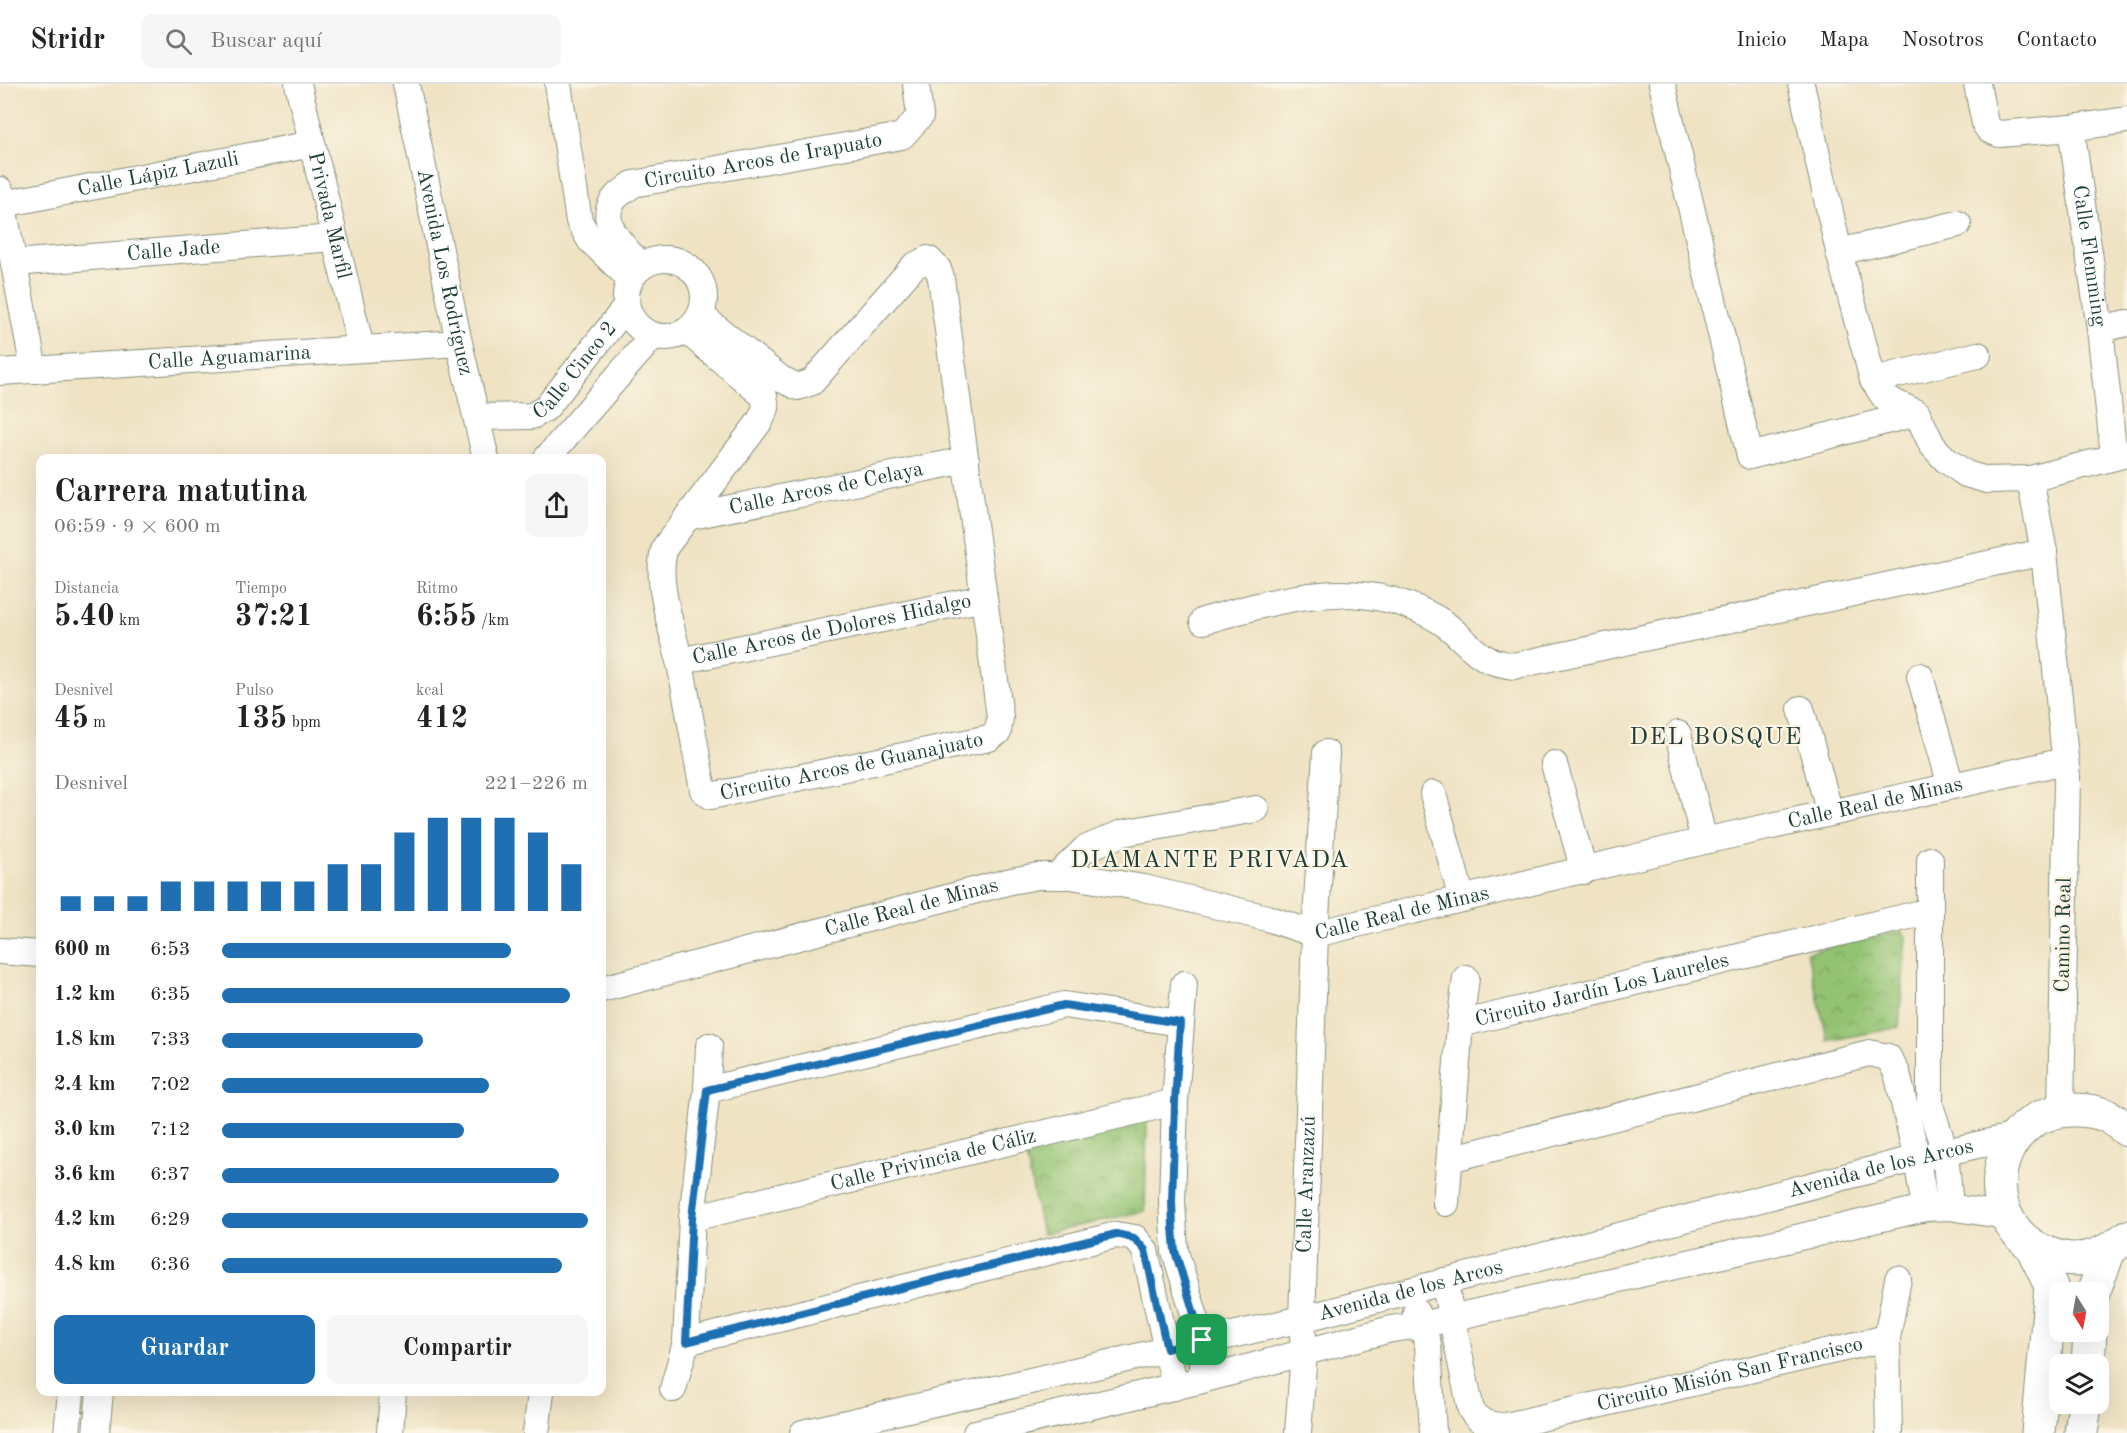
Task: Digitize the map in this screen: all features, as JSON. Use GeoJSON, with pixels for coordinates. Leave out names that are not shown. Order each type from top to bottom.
{"type":"FeatureCollection","features":[{"type":"Feature","properties":{"kind":"main road"},"geometry":{"type":"LineString","coordinates":[[2118,1244],[2085,1259],[2060,1258],[2032,1247],[2018,1235],[2006,1216],[1999,1194],[2000,1171],[2006,1152],[2016,1136],[2038,1118],[2061,1110],[2085,1110],[2121,1121]]}},
{"type":"Feature","properties":{"kind":"main road"},"geometry":{"type":"LineString","coordinates":[[2099,1282],[2118,1244]]}},
{"type":"Feature","properties":{"kind":"main road"},"geometry":{"type":"LineString","coordinates":[[2032,1247],[2051,1286],[2038,1433]]}},
{"type":"Feature","properties":{"kind":"main road"},"geometry":{"type":"LineString","coordinates":[[2081,1433],[2084,1414]]}},
{"type":"Feature","properties":{"kind":"street","name":"Privada Marfil"},"geometry":{"type":"LineString","coordinates":[[298,84],[361,348]]}},
{"type":"Feature","properties":{"kind":"street","name":"Avenida Los Rodríguez"},"geometry":{"type":"LineString","coordinates":[[406,84],[459,343],[485,454]]}},
{"type":"Feature","properties":{"kind":"street"},"geometry":{"type":"LineString","coordinates":[[558,84],[579,221],[590,240],[636,272]]}},
{"type":"Feature","properties":{"kind":"street","name":"Circuito Arcos de Irapuato"},"geometry":{"type":"LineString","coordinates":[[636,272],[614,237],[608,217],[615,198],[633,184],[902,136],[920,116],[916,84]]}},
{"type":"Feature","properties":{"kind":"street"},"geometry":{"type":"LineString","coordinates":[[1662,84],[1750,456],[1917,413]]}},
{"type":"Feature","properties":{"kind":"street"},"geometry":{"type":"LineString","coordinates":[[1802,84],[1839,252],[1873,380],[1884,398],[1917,413],[1932,445],[1946,460],[1966,474],[1987,480],[2030,479],[2121,455]]}},
{"type":"Feature","properties":{"kind":"street"},"geometry":{"type":"LineString","coordinates":[[1977,84],[1985,124],[1989,130],[1999,134],[2071,128],[2127,120]]}},
{"type":"Feature","properties":{"kind":"street","name":"Calle Flemming"},"geometry":{"type":"LineString","coordinates":[[2071,128],[2121,455]]}},
{"type":"Feature","properties":{"kind":"street","name":"Calle Lápiz Lazuli"},"geometry":{"type":"LineString","coordinates":[[1,197],[312,144]]}},
{"type":"Feature","properties":{"kind":"street"},"geometry":{"type":"LineString","coordinates":[[1,197],[34,370]]}},
{"type":"Feature","properties":{"kind":"street"},"geometry":{"type":"LineString","coordinates":[[1839,252],[1958,224]]}},
{"type":"Feature","properties":{"kind":"street","name":"Calle Jade"},"geometry":{"type":"LineString","coordinates":[[14,263],[334,238]]}},
{"type":"Feature","properties":{"kind":"street"},"geometry":{"type":"LineString","coordinates":[[655,259],[670,259],[684,264],[696,273],[703,286],[704,301],[694,323],[676,335],[665,337],[653,336],[637,325],[626,307],[626,293],[636,272],[655,259]]}},
{"type":"Feature","properties":{"kind":"street","name":"Circuito Arcos de Guanajuato"},"geometry":{"type":"LineString","coordinates":[[928,259],[938,269],[1000,717],[998,732],[988,738],[711,796],[703,790],[661,576],[660,560],[665,547],[760,421],[766,408],[764,396],[694,323],[781,379],[798,387],[812,382],[914,266],[928,259]]}},
{"type":"Feature","properties":{"kind":"street","name":"Calle Cinco 2"},"geometry":{"type":"LineString","coordinates":[[477,417],[532,416],[546,408],[626,307]]}},
{"type":"Feature","properties":{"kind":"street"},"geometry":{"type":"LineString","coordinates":[[2100,329],[2127,323]]}},
{"type":"Feature","properties":{"kind":"street"},"geometry":{"type":"LineString","coordinates":[[550,454],[653,336]]}},
{"type":"Feature","properties":{"kind":"street","name":"Calle Aguamarina"},"geometry":{"type":"LineString","coordinates":[[0,372],[459,343]]}},
{"type":"Feature","properties":{"kind":"street"},"geometry":{"type":"LineString","coordinates":[[1873,380],[1978,355]]}},
{"type":"Feature","properties":{"kind":"street","name":"Calle Arcos de Celaya"},"geometry":{"type":"LineString","coordinates":[[687,517],[966,460]]}},
{"type":"Feature","properties":{"kind":"street","name":"Camino Real"},"geometry":{"type":"LineString","coordinates":[[2030,479],[2044,552],[2067,777],[2061,1110]]}},
{"type":"Feature","properties":{"kind":"street"},"geometry":{"type":"LineString","coordinates":[[1203,621],[1262,604],[1303,596],[1363,594],[1408,603],[1440,620],[1488,660],[1513,666],[2044,552]]}},
{"type":"Feature","properties":{"kind":"street","name":"Calle Arcos de Dolores Hidalgo"},"geometry":{"type":"LineString","coordinates":[[679,661],[984,598]]}},
{"type":"Feature","properties":{"kind":"street"},"geometry":{"type":"LineString","coordinates":[[1920,676],[1951,786]]}},
{"type":"Feature","properties":{"kind":"street"},"geometry":{"type":"LineString","coordinates":[[1801,709],[1830,813]]}},
{"type":"Feature","properties":{"kind":"street"},"geometry":{"type":"LineString","coordinates":[[1678,734],[1704,842]]}},
{"type":"Feature","properties":{"kind":"street","name":"Calle Aranzazú"},"geometry":{"type":"LineString","coordinates":[[1298,1433],[1304,1352],[1302,1319],[1315,934],[1326,753]]}},
{"type":"Feature","properties":{"kind":"street","name":"Calle Real de Minas"},"geometry":{"type":"LineString","coordinates":[[606,988],[1011,881],[1038,876],[1071,876],[1144,888],[1267,918],[1315,934],[1704,842],[2065,761]]}},
{"type":"Feature","properties":{"kind":"street"},"geometry":{"type":"LineString","coordinates":[[1554,764],[1584,871]]}},
{"type":"Feature","properties":{"kind":"street"},"geometry":{"type":"LineString","coordinates":[[1433,794],[1462,900]]}},
{"type":"Feature","properties":{"kind":"street"},"geometry":{"type":"LineString","coordinates":[[1057,876],[1085,849],[1122,833],[1256,809]]}},
{"type":"Feature","properties":{"kind":"street"},"geometry":{"type":"LineString","coordinates":[[1930,860],[1930,1105],[1944,1152],[1950,1207]]}},
{"type":"Feature","properties":{"kind":"street","name":"Circuito Jardín Los Laureles"},"geometry":{"type":"LineString","coordinates":[[1446,1203],[1460,1024],[1930,911]]}},
{"type":"Feature","properties":{"kind":"street"},"geometry":{"type":"LineString","coordinates":[[0,951],[36,954]]}},
{"type":"Feature","properties":{"kind":"street"},"geometry":{"type":"LineString","coordinates":[[1460,1024],[1466,978]]}},
{"type":"Feature","properties":{"kind":"street"},"geometry":{"type":"LineString","coordinates":[[1184,984],[1175,1102],[1172,1202],[1175,1251],[1202,1340],[1202,1380]]}},
{"type":"Feature","properties":{"kind":"street"},"geometry":{"type":"LineString","coordinates":[[707,1090],[1064,1005],[1180,1023]]}},
{"type":"Feature","properties":{"kind":"street"},"geometry":{"type":"LineString","coordinates":[[673,1389],[686,1342],[692,1218],[707,1090],[709,1046]]}},
{"type":"Feature","properties":{"kind":"street"},"geometry":{"type":"LineString","coordinates":[[1450,1159],[1869,1053],[1888,1057],[1897,1073],[1917,1159],[1925,1208]]}},
{"type":"Feature","properties":{"kind":"street","name":"Calle Privincia de Cáliz"},"geometry":{"type":"LineString","coordinates":[[692,1218],[1175,1102]]}},
{"type":"Feature","properties":{"kind":"street","name":"Avenida de los Arcos"},"geometry":{"type":"LineString","coordinates":[[803,1433],[1302,1319],[1944,1152],[2016,1136]]}},
{"type":"Feature","properties":{"kind":"street","name":"Avenida de los Arcos"},"geometry":{"type":"LineString","coordinates":[[976,1433],[1202,1380],[1391,1329],[1453,1318],[1925,1208],[1950,1207],[2006,1216]]}},
{"type":"Feature","properties":{"kind":"street"},"geometry":{"type":"LineString","coordinates":[[686,1342],[1116,1234],[1134,1238],[1145,1250],[1175,1386]]}},
{"type":"Feature","properties":{"kind":"street"},"geometry":{"type":"LineString","coordinates":[[1887,1338],[1898,1279]]}},
{"type":"Feature","properties":{"kind":"street","name":"Circuito Misión San Francisco"},"geometry":{"type":"LineString","coordinates":[[1444,1281],[1471,1410],[1475,1417],[1484,1423],[1506,1426],[1887,1338],[1889,1433]]}},
{"type":"Feature","properties":{"kind":"street"},"geometry":{"type":"LineString","coordinates":[[1408,1292],[1428,1344],[1433,1433]]}},
{"type":"Feature","properties":{"kind":"street"},"geometry":{"type":"LineString","coordinates":[[68,1433],[71,1396]]}},
{"type":"Feature","properties":{"kind":"street"},"geometry":{"type":"LineString","coordinates":[[96,1433],[100,1396]]}},
{"type":"Feature","properties":{"kind":"street"},"geometry":{"type":"LineString","coordinates":[[390,1433],[393,1396]]}},
{"type":"Feature","properties":{"kind":"street"},"geometry":{"type":"LineString","coordinates":[[536,1433],[541,1396]]}},
{"type":"Feature","properties":{"kind":"green space"},"geometry":{"type":"Polygon","coordinates":[[[1901,931],[1906,937],[1899,1027],[1828,1041],[1807,952],[1901,931]]]}},
{"type":"Feature","properties":{"kind":"green space"},"geometry":{"type":"Polygon","coordinates":[[[1147,1119],[1145,1211],[1042,1234],[1024,1147],[1147,1119]]]}},
{"type":"Feature","properties":{"kind":"district","name":"DEL BOSQUE"},"geometry":{"type":"Point","coordinates":[1716,738]}},
{"type":"Feature","properties":{"kind":"district","name":"DIAMANTE PRIVADA"},"geometry":{"type":"Point","coordinates":[1210,861]}},
{"type":"Feature","properties":{"kind":"route"},"geometry":{"type":"LineString","coordinates":[[1064,1005],[1180,1023],[1175,1102],[1173,1227],[1175,1251],[1202,1340],[1167,1349],[1145,1250],[1134,1238],[1116,1234],[686,1342],[692,1218],[707,1090],[1064,1005]]}}]}
